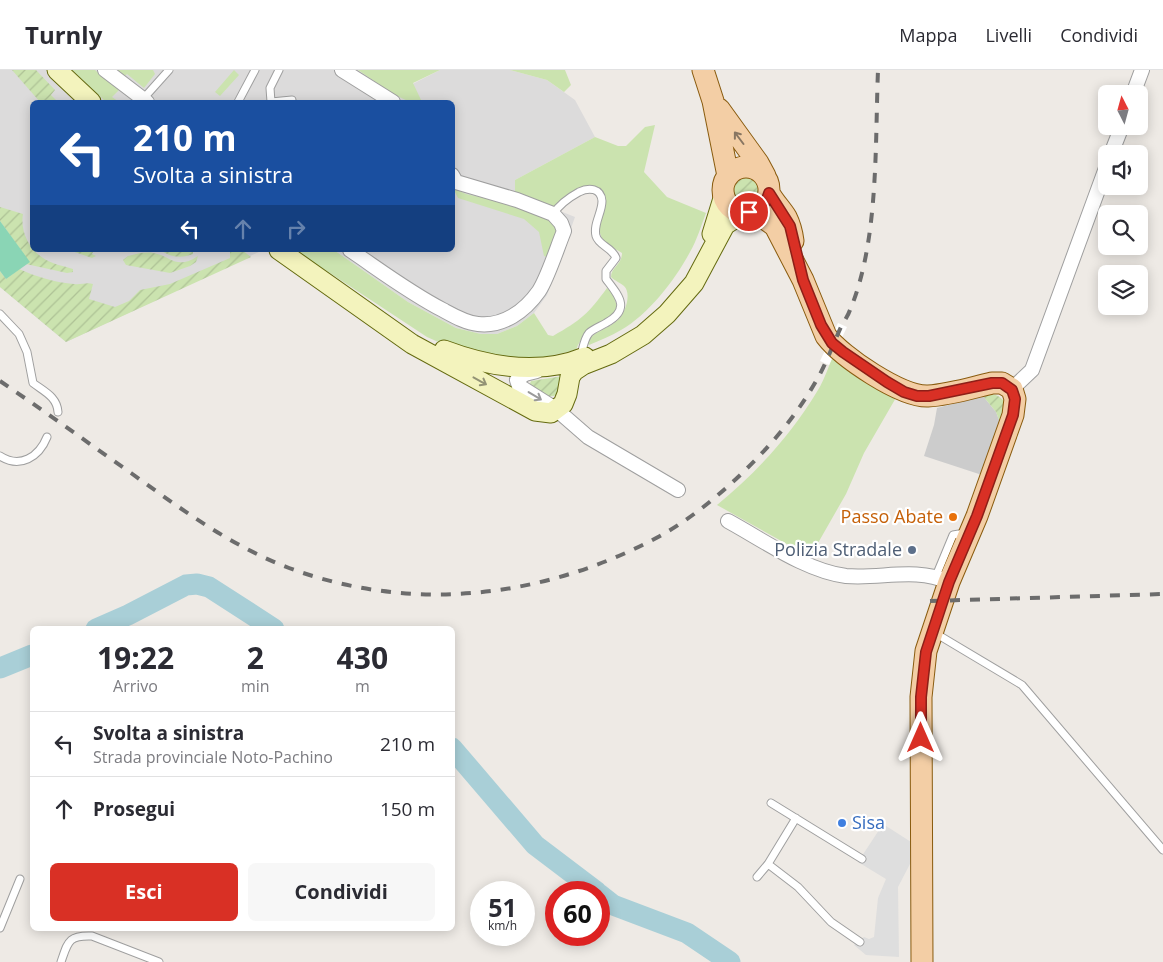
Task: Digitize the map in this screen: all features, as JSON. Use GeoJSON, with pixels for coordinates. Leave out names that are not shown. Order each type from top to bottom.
{"type":"FeatureCollection","features":[{"type":"Feature","properties":{"kind":"main road"},"geometry":{"type":"LineString","coordinates":[[57,70],[89,100]]}},
{"type":"Feature","properties":{"kind":"main road"},"geometry":{"type":"LineString","coordinates":[[703,70],[713,101],[728,203],[736,210],[764,218],[775,226],[803,280],[821,325],[832,343],[865,369],[904,392],[917,396],[929,396],[992,383],[1002,383],[1012,390],[1015,399],[1013,415],[970,533],[943,579],[926,652],[921,697],[922,962]]}},
{"type":"Feature","properties":{"kind":"main road"},"geometry":{"type":"LineString","coordinates":[[282,252],[412,344],[536,411],[551,413],[563,404],[570,377],[574,371],[583,365],[611,354],[643,336],[682,298],[694,283],[725,225],[747,212],[762,206],[767,200],[767,184],[758,163],[713,101]]}},
{"type":"Feature","properties":{"kind":"main road"},"geometry":{"type":"LineString","coordinates":[[349,300],[418,338],[466,359],[490,365],[551,367],[581,359],[609,347],[639,329],[678,293],[689,279],[712,234],[726,186],[734,170],[742,167],[759,170],[790,226],[803,280]]}},
{"type":"Feature","properties":{"kind":"street"},"geometry":{"type":"LineString","coordinates":[[105,70],[144,100]]}},
{"type":"Feature","properties":{"kind":"street"},"geometry":{"type":"LineString","coordinates":[[342,70],[390,100]]}},
{"type":"Feature","properties":{"kind":"street"},"geometry":{"type":"LineString","coordinates":[[1136,85],[1142,70]]}},
{"type":"Feature","properties":{"kind":"street"},"geometry":{"type":"LineString","coordinates":[[353,252],[420,298],[457,318],[476,324],[488,325],[506,320],[515,315],[540,290],[564,232],[561,223],[553,214],[517,200],[455,180]]}},
{"type":"Feature","properties":{"kind":"street"},"geometry":{"type":"LineString","coordinates":[[1012,390],[1032,370],[1098,190]]}},
{"type":"Feature","properties":{"kind":"street"},"geometry":{"type":"LineString","coordinates":[[551,367],[525,374],[517,380],[519,386],[557,410],[588,437],[678,490]]}},
{"type":"Feature","properties":{"kind":"street"},"geometry":{"type":"LineString","coordinates":[[728,521],[785,553],[829,572],[846,576],[866,577],[920,573],[943,579]]}},
{"type":"Feature","properties":{"kind":"lane"},"geometry":{"type":"LineString","coordinates":[[146,100],[169,70]]}},
{"type":"Feature","properties":{"kind":"lane"},"geometry":{"type":"LineString","coordinates":[[239,100],[255,70]]}},
{"type":"Feature","properties":{"kind":"lane"},"geometry":{"type":"LineString","coordinates":[[271,100],[270,88],[279,70]]}},
{"type":"Feature","properties":{"kind":"lane"},"geometry":{"type":"LineString","coordinates":[[553,214],[558,206],[570,196],[590,188],[596,190],[602,202],[596,227],[596,236],[600,243],[614,253],[616,258],[606,271],[606,278],[618,293],[620,311],[614,319],[589,333],[584,342],[581,359]]}},
{"type":"Feature","properties":{"kind":"lane"},"geometry":{"type":"LineString","coordinates":[[0,314],[19,334],[27,352],[34,383],[54,398],[58,405],[58,412]]}},
{"type":"Feature","properties":{"kind":"lane"},"geometry":{"type":"LineString","coordinates":[[0,456],[12,463],[34,456],[43,447],[47,436]]}},
{"type":"Feature","properties":{"kind":"lane"},"geometry":{"type":"LineString","coordinates":[[932,632],[1022,685],[1163,850]]}},
{"type":"Feature","properties":{"kind":"lane"},"geometry":{"type":"LineString","coordinates":[[772,803],[862,859]]}},
{"type":"Feature","properties":{"kind":"lane"},"geometry":{"type":"LineString","coordinates":[[757,877],[768,864],[796,818]]}},
{"type":"Feature","properties":{"kind":"lane"},"geometry":{"type":"LineString","coordinates":[[768,864],[798,887],[831,922],[860,942]]}},
{"type":"Feature","properties":{"kind":"lane"},"geometry":{"type":"LineString","coordinates":[[0,928],[20,879]]}},
{"type":"Feature","properties":{"kind":"lane"},"geometry":{"type":"LineString","coordinates":[[61,962],[68,942],[75,937],[83,936],[92,936],[159,962]]}},
{"type":"Feature","properties":{"kind":"shaded area"},"geometry":{"type":"Polygon","coordinates":[[[0,70],[358,70],[393,94],[440,70],[510,70],[547,80],[575,100],[595,137],[515,180],[515,193],[575,217],[547,295],[534,313],[517,326],[497,334],[481,334],[456,328],[408,302],[337,252],[455,252],[455,100],[30,100],[30,252],[259,252],[66,342],[0,287],[0,70]]]}},
{"type":"Feature","properties":{"kind":"shaded area"},"geometry":{"type":"Polygon","coordinates":[[[983,396],[996,412],[1001,425],[982,475],[924,456],[934,425],[937,408],[983,396]]]}},
{"type":"Feature","properties":{"kind":"shaded area"},"geometry":{"type":"Polygon","coordinates":[[[883,824],[911,842],[911,862],[898,887],[899,957],[866,955],[854,945],[864,937],[869,939],[874,937],[878,898],[886,879],[858,862],[883,824]]]}},
{"type":"Feature","properties":{"kind":"green space"},"geometry":{"type":"Polygon","coordinates":[[[12,70],[36,70],[55,90],[51,95],[56,100],[38,100],[12,70]]]}},
{"type":"Feature","properties":{"kind":"green space"},"geometry":{"type":"Polygon","coordinates":[[[72,70],[95,70],[119,90],[112,97],[116,100],[104,100],[72,70]]]}},
{"type":"Feature","properties":{"kind":"green space"},"geometry":{"type":"Polygon","coordinates":[[[115,70],[153,70],[155,74],[144,88],[127,74],[124,77],[115,70]]]}},
{"type":"Feature","properties":{"kind":"green space"},"geometry":{"type":"Polygon","coordinates":[[[234,70],[239,75],[220,96],[215,92],[234,70]]]}},
{"type":"Feature","properties":{"kind":"green space"},"geometry":{"type":"Polygon","coordinates":[[[358,70],[440,70],[413,83],[421,100],[406,100],[393,94],[358,70]]]}},
{"type":"Feature","properties":{"kind":"green space"},"geometry":{"type":"Polygon","coordinates":[[[510,70],[565,70],[571,85],[564,92],[547,80],[510,70]]]}},
{"type":"Feature","properties":{"kind":"green space"},"geometry":{"type":"Polygon","coordinates":[[[655,125],[644,172],[667,197],[706,213],[697,238],[677,274],[651,306],[621,330],[589,345],[587,342],[590,338],[619,319],[628,298],[624,286],[611,277],[622,257],[622,253],[601,237],[599,229],[605,207],[604,195],[593,187],[577,189],[552,208],[515,193],[515,180],[595,137],[618,146],[626,146],[645,127],[655,125]]]}},
{"type":"Feature","properties":{"kind":"green space"},"geometry":{"type":"Polygon","coordinates":[[[746,176],[756,180],[760,190],[756,200],[746,204],[736,200],[732,190],[736,180],[746,176]]]}},
{"type":"Feature","properties":{"kind":"green space"},"geometry":{"type":"Polygon","coordinates":[[[455,189],[466,194],[508,203],[548,219],[556,228],[556,234],[547,257],[544,256],[539,232],[524,219],[458,198],[455,189]]]}},
{"type":"Feature","properties":{"kind":"green space"},"geometry":{"type":"Polygon","coordinates":[[[0,207],[23,214],[24,233],[30,245],[30,252],[36,252],[46,260],[73,269],[73,272],[67,273],[26,264],[29,262],[0,221],[0,207]]]}},
{"type":"Feature","properties":{"kind":"green space"},"geometry":{"type":"Polygon","coordinates":[[[0,221],[30,262],[6,279],[0,271],[0,221]]]}},
{"type":"Feature","properties":{"kind":"green space"},"geometry":{"type":"Polygon","coordinates":[[[75,252],[93,252],[92,254],[96,256],[92,258],[75,252]]]}},
{"type":"Feature","properties":{"kind":"green space"},"geometry":{"type":"Polygon","coordinates":[[[164,252],[193,252],[193,254],[177,257],[164,252]]]}},
{"type":"Feature","properties":{"kind":"green space"},"geometry":{"type":"Polygon","coordinates":[[[230,252],[245,252],[251,257],[66,342],[0,287],[0,271],[6,279],[19,269],[39,277],[60,282],[93,284],[89,299],[115,307],[129,301],[140,290],[170,284],[230,258],[230,252]]]}},
{"type":"Feature","properties":{"kind":"green space"},"geometry":{"type":"Polygon","coordinates":[[[298,252],[337,252],[408,302],[456,328],[481,334],[497,334],[517,326],[534,313],[548,335],[553,336],[583,316],[607,288],[614,295],[617,308],[608,319],[585,335],[576,350],[536,359],[516,361],[461,352],[427,337],[298,252]]]}},
{"type":"Feature","properties":{"kind":"green space"},"geometry":{"type":"Polygon","coordinates":[[[140,253],[159,254],[179,262],[184,262],[198,256],[196,262],[190,266],[170,273],[126,265],[123,260],[128,256],[140,253]]]}},
{"type":"Feature","properties":{"kind":"green space"},"geometry":{"type":"Polygon","coordinates":[[[835,352],[897,396],[864,453],[846,494],[810,557],[717,505],[759,466],[785,437],[808,407],[820,386],[835,352]]]}},
{"type":"Feature","properties":{"kind":"green space"},"geometry":{"type":"Polygon","coordinates":[[[563,376],[557,395],[549,396],[539,393],[529,386],[531,381],[563,376]]]}},
{"type":"Feature","properties":{"kind":"green space"},"geometry":{"type":"Polygon","coordinates":[[[994,394],[1004,401],[1001,425],[996,412],[983,396],[994,394]]]}},
{"type":"Feature","properties":{"kind":"pier"},"geometry":{"type":"Polygon","coordinates":[[[838,323],[847,327],[829,365],[820,361],[838,323]]]}},
{"type":"Feature","properties":{"kind":"waterway"},"geometry":{"type":"LineString","coordinates":[[103,626],[186,585],[197,584],[209,587],[269,626]]}},
{"type":"Feature","properties":{"kind":"waterway"},"geometry":{"type":"LineString","coordinates":[[0,668],[30,656]]}},
{"type":"Feature","properties":{"kind":"waterway"},"geometry":{"type":"LineString","coordinates":[[455,752],[535,845],[582,881]]}},
{"type":"Feature","properties":{"kind":"waterway"},"geometry":{"type":"LineString","coordinates":[[610,903],[687,933],[730,962]]}},
{"type":"Feature","properties":{"kind":"railway"},"geometry":{"type":"LineString","coordinates":[[0,381],[207,526],[247,549],[289,568],[336,582],[383,591],[431,594],[478,592],[525,586],[571,574],[616,557],[660,536],[705,506],[760,455],[785,426],[810,392],[849,312],[866,254],[874,192],[878,70]]}},
{"type":"Feature","properties":{"kind":"railway"},"geometry":{"type":"LineString","coordinates":[[930,601],[1163,594]]}},
{"type":"Feature","properties":{"kind":"place","name":"Passo Abate"},"geometry":{"type":"Point","coordinates":[953,517]}},
{"type":"Feature","properties":{"kind":"place","name":"Polizia Stradale"},"geometry":{"type":"Point","coordinates":[912,550]}},
{"type":"Feature","properties":{"kind":"place","name":"Sisa"},"geometry":{"type":"Point","coordinates":[842,823]}},
{"type":"Feature","properties":{"kind":"route"},"geometry":{"type":"LineString","coordinates":[[749,212],[762,206],[767,200],[769,193],[790,226],[803,280],[826,336],[865,369],[904,392],[917,396],[929,396],[992,383],[1002,383],[1012,390],[1015,399],[1013,415],[977,516],[949,582],[926,652],[921,697],[921,738]]}}]}
